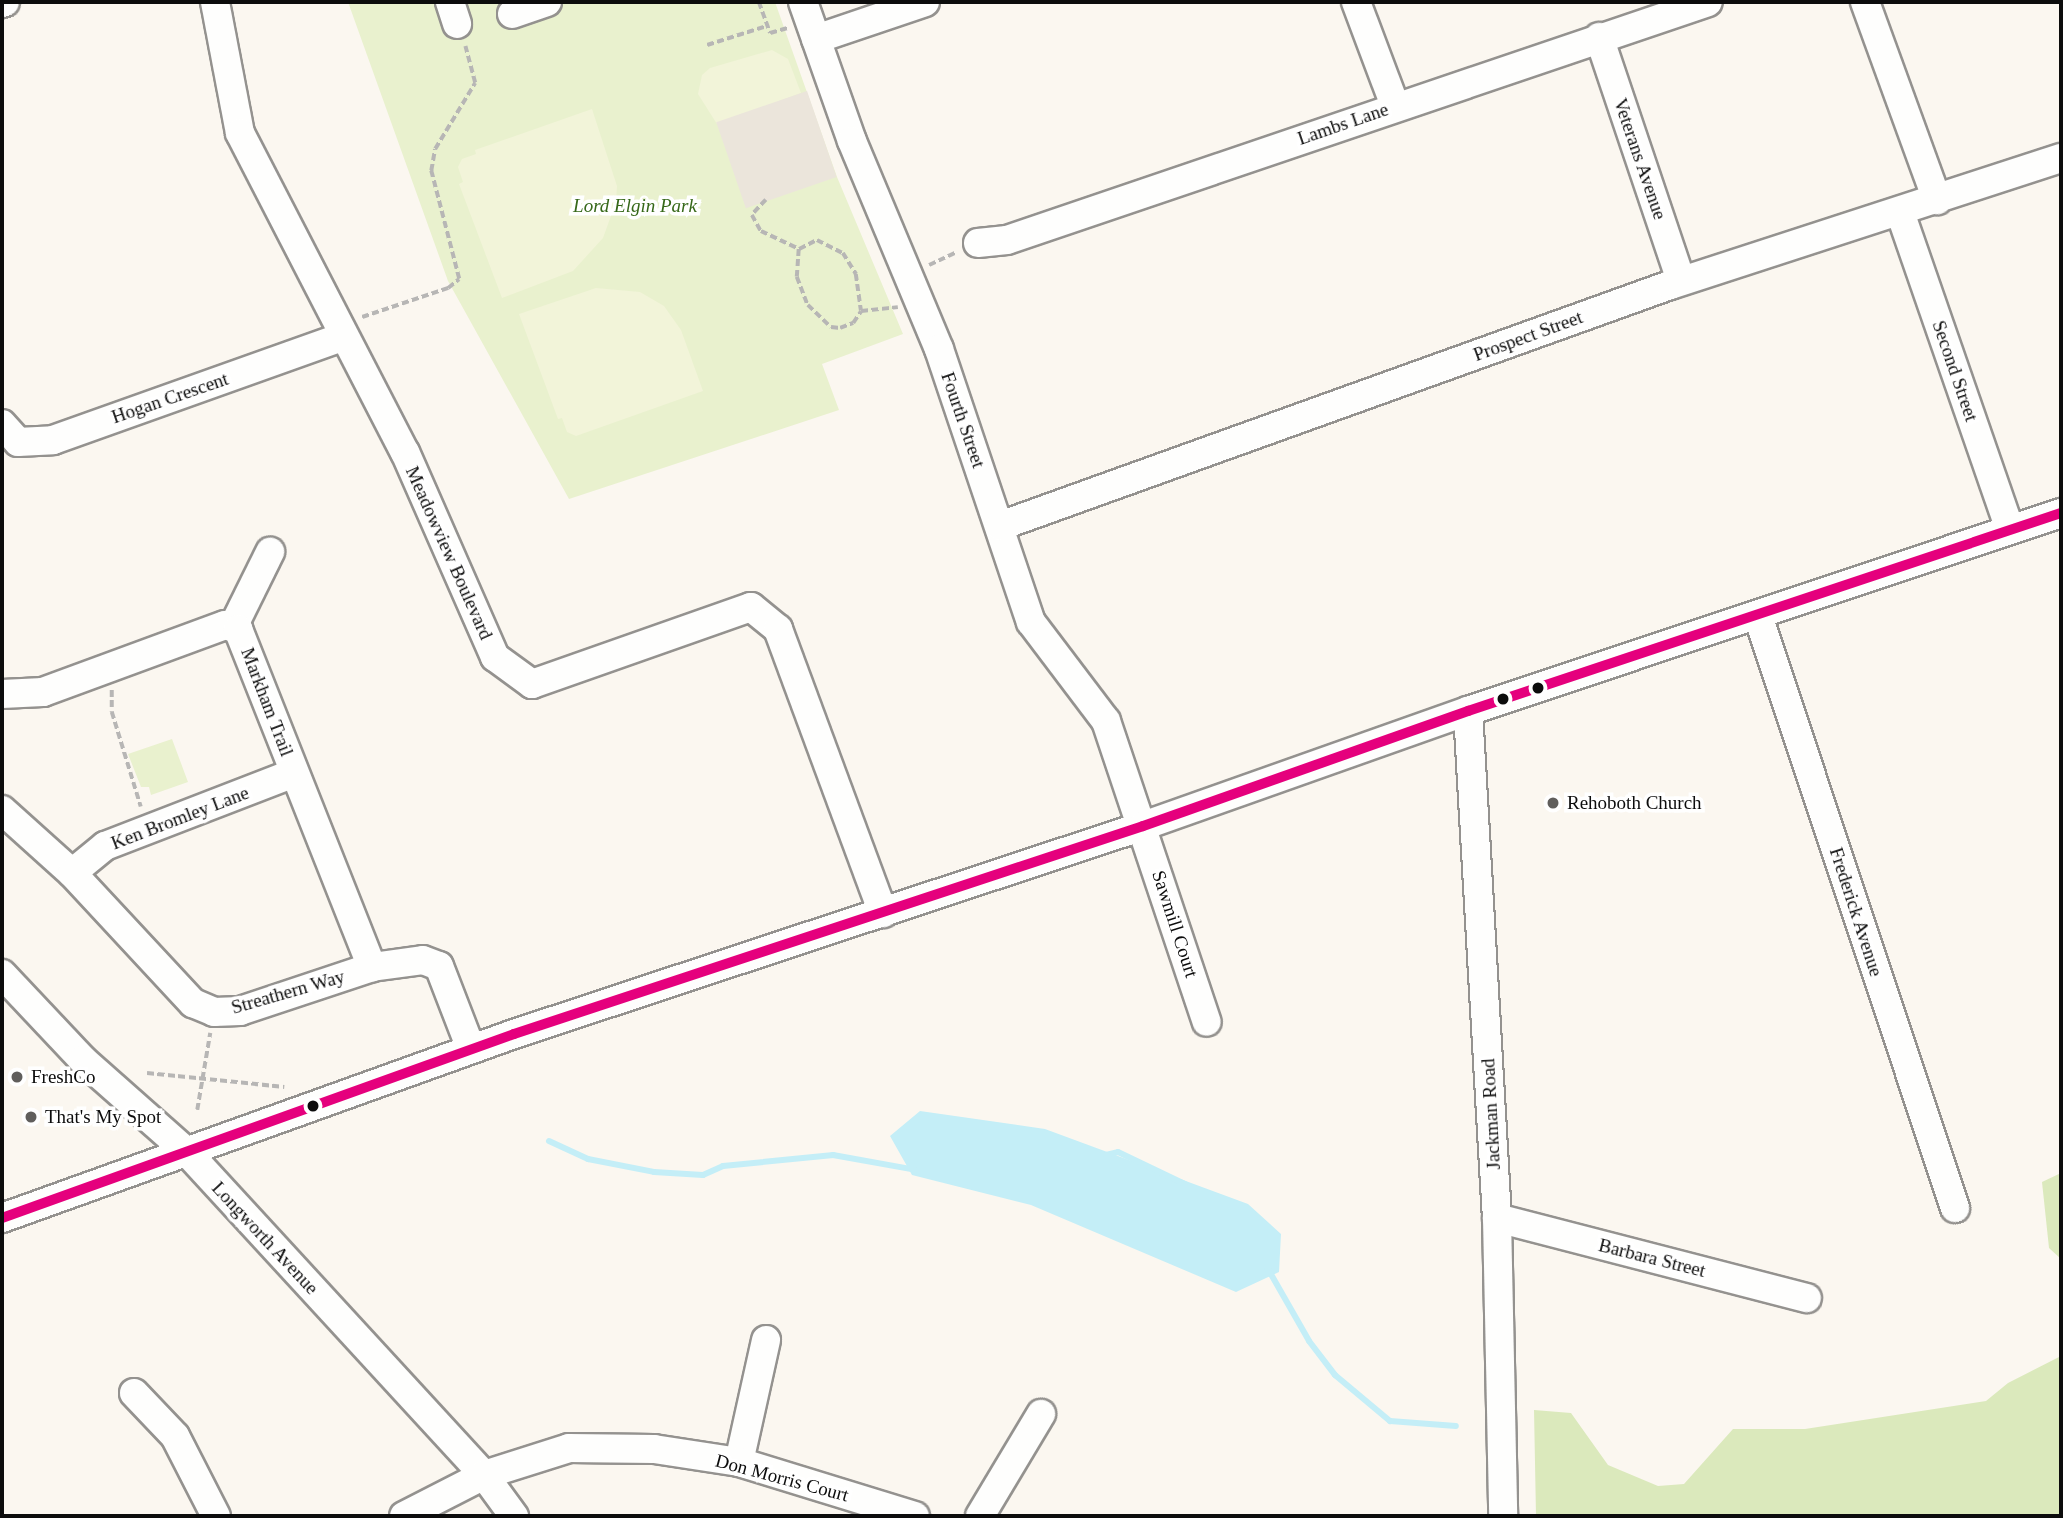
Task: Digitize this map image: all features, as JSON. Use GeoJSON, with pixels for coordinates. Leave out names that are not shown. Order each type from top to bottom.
{"type":"FeatureCollection","features":[{"type":"Feature","properties":{"kind":"street","name":"Meadowview Boulevard"},"geometry":{"type":"LineString","coordinates":[[215,2],[240,133],[343,337],[405,452],[495,657],[532,684],[751,607],[778,629],[883,913]]}},
{"type":"Feature","properties":{"kind":"street"},"geometry":{"type":"LineString","coordinates":[[512,14],[547,2]]}},
{"type":"Feature","properties":{"kind":"street","name":"Fourth Street"},"geometry":{"type":"LineString","coordinates":[[803,2],[852,141],[915,288],[1031,622],[1106,721],[1143,826]]}},
{"type":"Feature","properties":{"kind":"street"},"geometry":{"type":"LineString","coordinates":[[816,39],[925,2]]}},
{"type":"Feature","properties":{"kind":"street"},"geometry":{"type":"LineString","coordinates":[[1356,2],[1395,106]]}},
{"type":"Feature","properties":{"kind":"street","name":"Lambs Lane"},"geometry":{"type":"LineString","coordinates":[[978,243],[1007,240],[1395,106],[1708,2]]}},
{"type":"Feature","properties":{"kind":"street"},"geometry":{"type":"LineString","coordinates":[[1865,2],[1937,200]]}},
{"type":"Feature","properties":{"kind":"street","name":"Veterans Avenue"},"geometry":{"type":"LineString","coordinates":[[1599,37],[1681,281]]}},
{"type":"Feature","properties":{"kind":"street","name":"Prospect Street"},"geometry":{"type":"LineString","coordinates":[[999,526],[1681,281],[2061,158]]}},
{"type":"Feature","properties":{"kind":"street","name":"Second Street"},"geometry":{"type":"LineString","coordinates":[[1900,212],[2010,530]]}},
{"type":"Feature","properties":{"kind":"street","name":"Hogan Crescent"},"geometry":{"type":"LineString","coordinates":[[2,424],[18,442],[52,440],[343,337]]}},
{"type":"Feature","properties":{"kind":"street"},"geometry":{"type":"LineString","coordinates":[[2,1218],[471,1049],[1143,826],[1468,711],[2061,513]]}},
{"type":"Feature","properties":{"kind":"street"},"geometry":{"type":"LineString","coordinates":[[233,627],[270,552]]}},
{"type":"Feature","properties":{"kind":"street","name":"Frederick Avenue"},"geometry":{"type":"LineString","coordinates":[[1758,616],[1955,1208]]}},
{"type":"Feature","properties":{"kind":"street","name":"Markham Trail"},"geometry":{"type":"LineString","coordinates":[[2,694],[43,692],[225,625],[233,627],[248,652],[372,967]]}},
{"type":"Feature","properties":{"kind":"street","name":"Jackman Road"},"geometry":{"type":"LineString","coordinates":[[1468,711],[1497,1218],[1503,1516]]}},
{"type":"Feature","properties":{"kind":"street","name":"Ken Bromley Lane"},"geometry":{"type":"LineString","coordinates":[[72,873],[105,846],[294,773]]}},
{"type":"Feature","properties":{"kind":"street","name":"Streathern Way"},"geometry":{"type":"LineString","coordinates":[[2,810],[72,873],[192,1003],[214,1012],[240,1011],[401,960],[439,966],[471,1049]]}},
{"type":"Feature","properties":{"kind":"street","name":"Sawmill Court"},"geometry":{"type":"LineString","coordinates":[[1143,826],[1207,1022]]}},
{"type":"Feature","properties":{"kind":"street","name":"Longworth Avenue"},"geometry":{"type":"LineString","coordinates":[[2,974],[83,1060],[187,1152],[484,1475],[514,1516]]}},
{"type":"Feature","properties":{"kind":"street","name":"Barbara Street"},"geometry":{"type":"LineString","coordinates":[[1497,1218],[1807,1298]]}},
{"type":"Feature","properties":{"kind":"street"},"geometry":{"type":"LineString","coordinates":[[739,1462],[766,1340]]}},
{"type":"Feature","properties":{"kind":"street"},"geometry":{"type":"LineString","coordinates":[[134,1393],[175,1436],[216,1516]]}},
{"type":"Feature","properties":{"kind":"street"},"geometry":{"type":"LineString","coordinates":[[980,1516],[1041,1414]]}},
{"type":"Feature","properties":{"kind":"street","name":"Don Morris Court"},"geometry":{"type":"LineString","coordinates":[[404,1516],[484,1475],[569,1448],[654,1449],[739,1462],[915,1516]]}},
{"type":"Feature","properties":{"kind":"path"},"geometry":{"type":"LineString","coordinates":[[759,2],[770,33],[788,27]]}},
{"type":"Feature","properties":{"kind":"path"},"geometry":{"type":"LineString","coordinates":[[362,317],[448,288],[459,279],[431,171],[435,149],[475,83],[453,13]]}},
{"type":"Feature","properties":{"kind":"path"},"geometry":{"type":"LineString","coordinates":[[707,46],[767,26]]}},
{"type":"Feature","properties":{"kind":"path"},"geometry":{"type":"LineString","coordinates":[[766,200],[752,211],[756,224],[769,237],[800,249],[817,240],[842,253],[856,274],[861,311]]}},
{"type":"Feature","properties":{"kind":"path"},"geometry":{"type":"LineString","coordinates":[[800,249],[800,287],[821,319],[831,327],[846,327],[861,311],[886,311],[978,243]]}},
{"type":"Feature","properties":{"kind":"path"},"geometry":{"type":"LineString","coordinates":[[112,667],[112,712],[148,829]]}},
{"type":"Feature","properties":{"kind":"path"},"geometry":{"type":"LineString","coordinates":[[197,1110],[214,1012]]}},
{"type":"Feature","properties":{"kind":"path"},"geometry":{"type":"LineString","coordinates":[[147,1073],[284,1087]]}},
{"type":"Feature","properties":{"kind":"green space","name":"Lord Elgin Park"},"geometry":{"type":"Polygon","coordinates":[[[348,2],[775,2],[837,177],[903,334],[822,364],[839,410],[569,499],[448,281],[348,2]]]}},
{"type":"Feature","properties":{"kind":"green space"},"geometry":{"type":"Polygon","coordinates":[[[772,50],[788,59],[801,93],[717,124],[698,94],[702,75],[710,68],[772,50]]]}},
{"type":"Feature","properties":{"kind":"green space"},"geometry":{"type":"Polygon","coordinates":[[[592,109],[617,186],[616,202],[603,238],[573,271],[502,298],[459,184],[463,182],[458,167],[462,159],[476,154],[475,150],[592,109]]]}},
{"type":"Feature","properties":{"kind":"green space"},"geometry":{"type":"Polygon","coordinates":[[[596,288],[640,292],[664,306],[681,330],[703,391],[576,436],[567,432],[562,418],[558,419],[519,314],[596,288]]]}},
{"type":"Feature","properties":{"kind":"green space"},"geometry":{"type":"Polygon","coordinates":[[[172,739],[188,782],[151,795],[149,787],[141,787],[128,754],[172,739]]]}},
{"type":"Feature","properties":{"kind":"green space"},"geometry":{"type":"Polygon","coordinates":[[[2061,1173],[2061,1259],[2049,1248],[2042,1182],[2061,1173]]]}},
{"type":"Feature","properties":{"kind":"green space"},"geometry":{"type":"Polygon","coordinates":[[[2061,1356],[2061,1516],[1536,1516],[1534,1410],[1571,1413],[1608,1465],[1658,1486],[1684,1484],[1733,1429],[1805,1429],[1986,1401],[2008,1383],[2061,1356]]]}},
{"type":"Feature","properties":{"kind":"shaded area"},"geometry":{"type":"Polygon","coordinates":[[[807,91],[837,177],[746,208],[716,122],[807,91]]]}},
{"type":"Feature","properties":{"kind":"water"},"geometry":{"type":"Polygon","coordinates":[[[920,1111],[1045,1129],[1248,1204],[1281,1234],[1279,1272],[1236,1292],[1031,1205],[912,1175],[890,1136],[920,1111]]]}},
{"type":"Feature","properties":{"kind":"waterway"},"geometry":{"type":"LineString","coordinates":[[549,1141],[588,1159],[654,1172],[703,1175],[723,1166],[833,1155],[916,1170]]}},
{"type":"Feature","properties":{"kind":"waterway"},"geometry":{"type":"LineString","coordinates":[[1106,1155],[1118,1152],[1185,1184]]}},
{"type":"Feature","properties":{"kind":"waterway"},"geometry":{"type":"LineString","coordinates":[[1268,1269],[1309,1341],[1335,1375],[1390,1421],[1456,1426]]}},
{"type":"Feature","properties":{"kind":"transit line"},"geometry":{"type":"LineString","coordinates":[[2,1218],[514,1034],[1143,826],[1468,711],[2061,513]]}},
{"type":"Feature","properties":{"kind":"place","name":"Rehoboth Church"},"geometry":{"type":"Point","coordinates":[1553,803]}},
{"type":"Feature","properties":{"kind":"place","name":"FreshCo"},"geometry":{"type":"Point","coordinates":[17,1077]}},
{"type":"Feature","properties":{"kind":"place","name":"That's My Spot"},"geometry":{"type":"Point","coordinates":[31,1117]}}]}
